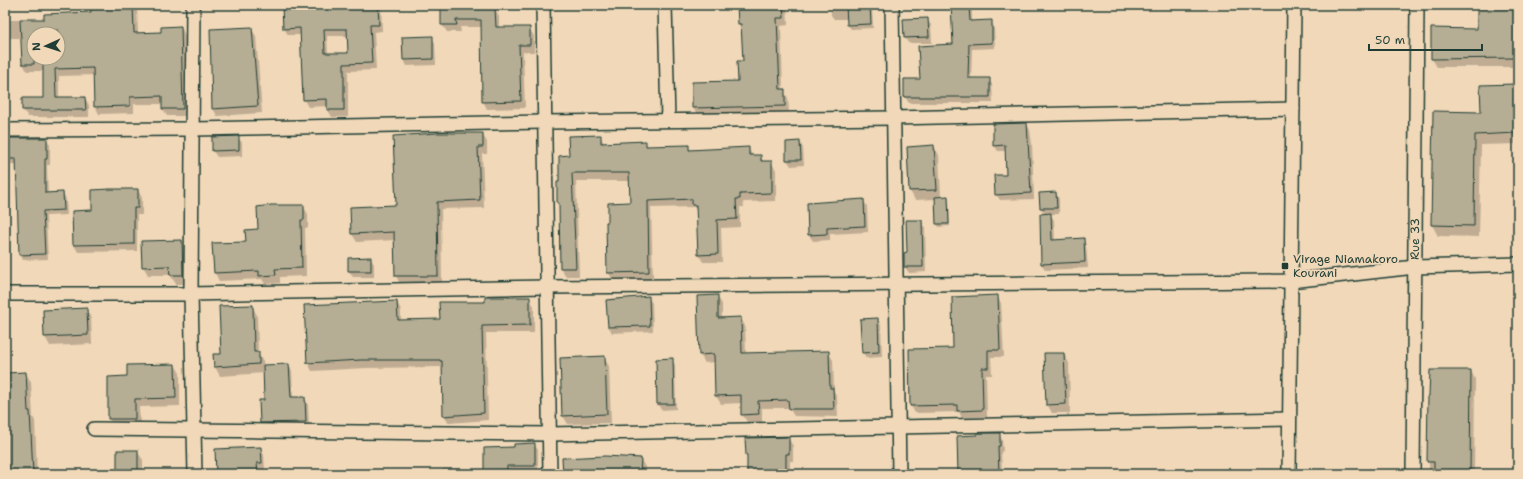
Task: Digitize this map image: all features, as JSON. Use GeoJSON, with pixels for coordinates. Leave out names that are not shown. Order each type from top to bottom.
{"type":"FeatureCollection","features":[{"type":"Feature","properties":{"kind":"street"},"geometry":{"type":"LineString","coordinates":[[193,5],[194,129],[192,294],[195,474]]}},
{"type":"Feature","properties":{"kind":"street"},"geometry":{"type":"LineString","coordinates":[[543,5],[550,474]]}},
{"type":"Feature","properties":{"kind":"street"},"geometry":{"type":"LineString","coordinates":[[665,5],[668,120]]}},
{"type":"Feature","properties":{"kind":"street"},"geometry":{"type":"LineString","coordinates":[[892,5],[899,474]]}},
{"type":"Feature","properties":{"kind":"street"},"geometry":{"type":"LineString","coordinates":[[1289,474],[1294,5]]}},
{"type":"Feature","properties":{"kind":"street","name":"Rue 33"},"geometry":{"type":"LineString","coordinates":[[1413,474],[1418,5]]}},
{"type":"Feature","properties":{"kind":"street"},"geometry":{"type":"LineString","coordinates":[[5,130],[194,129],[668,120],[894,118],[1292,109]]}},
{"type":"Feature","properties":{"kind":"street"},"geometry":{"type":"LineString","coordinates":[[5,294],[192,294],[547,287],[1291,281],[1415,267],[1518,264]]}},
{"type":"Feature","properties":{"kind":"street"},"geometry":{"type":"LineString","coordinates":[[94,429],[550,434],[1289,419]]}},
{"type":"Feature","properties":{"kind":"building"},"geometry":{"type":"Polygon","coordinates":[[[91,5],[133,5],[134,33],[161,32],[161,27],[181,26],[183,109],[162,109],[162,96],[130,97],[130,106],[94,107],[93,68],[55,69],[56,97],[85,97],[86,110],[22,110],[22,98],[43,98],[43,66],[66,66],[66,26],[26,26],[26,64],[22,64],[20,19],[44,19],[44,14],[91,12],[91,5]]]}},
{"type":"Feature","properties":{"kind":"building"},"geometry":{"type":"Polygon","coordinates":[[[378,5],[379,25],[370,25],[372,63],[344,64],[344,110],[327,110],[327,99],[303,100],[300,28],[283,29],[282,6],[378,5]],[[324,29],[325,53],[348,53],[347,29],[324,29]]]}},
{"type":"Feature","properties":{"kind":"building"},"geometry":{"type":"Polygon","coordinates":[[[441,5],[475,5],[476,8],[495,8],[496,27],[530,27],[530,45],[519,45],[521,101],[482,102],[481,20],[456,20],[457,25],[441,25],[441,5]]]}},
{"type":"Feature","properties":{"kind":"building"},"geometry":{"type":"Polygon","coordinates":[[[737,5],[783,5],[784,18],[777,18],[780,89],[785,89],[785,106],[692,108],[692,82],[738,81],[737,61],[743,61],[741,24],[738,24],[737,5]]]}},
{"type":"Feature","properties":{"kind":"building"},"geometry":{"type":"Polygon","coordinates":[[[846,5],[870,5],[871,24],[847,25],[846,5]]]}},
{"type":"Feature","properties":{"kind":"building"},"geometry":{"type":"Polygon","coordinates":[[[951,5],[969,5],[970,21],[992,20],[992,43],[969,44],[968,78],[990,78],[990,97],[904,97],[904,79],[920,79],[918,46],[953,44],[951,5]]]}},
{"type":"Feature","properties":{"kind":"building"},"geometry":{"type":"Polygon","coordinates":[[[1477,5],[1517,5],[1518,58],[1431,59],[1431,28],[1477,29],[1477,5]]]}},
{"type":"Feature","properties":{"kind":"building"},"geometry":{"type":"Polygon","coordinates":[[[928,18],[929,37],[904,38],[903,19],[928,18]]]}},
{"type":"Feature","properties":{"kind":"building"},"geometry":{"type":"Polygon","coordinates":[[[252,27],[258,106],[212,109],[210,29],[252,27]]]}},
{"type":"Feature","properties":{"kind":"building"},"geometry":{"type":"Polygon","coordinates":[[[433,36],[433,59],[403,60],[402,37],[433,36]]]}},
{"type":"Feature","properties":{"kind":"building"},"geometry":{"type":"Polygon","coordinates":[[[1515,84],[1517,133],[1475,135],[1474,226],[1431,225],[1433,111],[1481,112],[1480,85],[1515,84]]]}},
{"type":"Feature","properties":{"kind":"building"},"geometry":{"type":"Polygon","coordinates":[[[1027,123],[1031,193],[995,195],[994,175],[1006,175],[1005,145],[993,146],[993,124],[1027,123]]]}},
{"type":"Feature","properties":{"kind":"building"},"geometry":{"type":"Polygon","coordinates":[[[437,133],[483,133],[483,147],[478,147],[480,200],[437,202],[438,276],[395,276],[394,232],[351,234],[350,207],[396,205],[393,136],[437,133]]]}},
{"type":"Feature","properties":{"kind":"building"},"geometry":{"type":"Polygon","coordinates":[[[601,135],[601,143],[646,141],[646,146],[689,145],[689,150],[749,147],[749,155],[761,155],[761,161],[772,161],[772,193],[740,194],[740,199],[736,199],[737,219],[717,220],[718,254],[698,255],[696,205],[692,205],[692,199],[648,201],[649,272],[607,273],[606,222],[608,222],[608,203],[630,202],[629,173],[572,173],[576,268],[560,268],[559,203],[557,203],[559,156],[569,155],[568,136],[601,135]]]}},
{"type":"Feature","properties":{"kind":"building"},"geometry":{"type":"Polygon","coordinates":[[[239,136],[239,150],[212,151],[212,137],[239,136]]]}},
{"type":"Feature","properties":{"kind":"building"},"geometry":{"type":"Polygon","coordinates":[[[6,138],[47,138],[47,159],[45,159],[45,193],[63,192],[64,210],[43,211],[45,254],[19,255],[16,159],[6,159],[6,138]]]}},
{"type":"Feature","properties":{"kind":"building"},"geometry":{"type":"Polygon","coordinates":[[[800,141],[801,160],[786,160],[786,142],[800,141]]]}},
{"type":"Feature","properties":{"kind":"building"},"geometry":{"type":"Polygon","coordinates":[[[934,145],[937,190],[909,191],[907,147],[934,145]]]}},
{"type":"Feature","properties":{"kind":"building"},"geometry":{"type":"Polygon","coordinates":[[[138,189],[138,208],[134,208],[134,244],[73,245],[72,211],[92,210],[92,190],[138,189]]]}},
{"type":"Feature","properties":{"kind":"building"},"geometry":{"type":"Polygon","coordinates":[[[1056,192],[1057,208],[1040,208],[1039,193],[1056,192]]]}},
{"type":"Feature","properties":{"kind":"building"},"geometry":{"type":"Polygon","coordinates":[[[948,196],[949,224],[936,224],[935,197],[948,196]]]}},
{"type":"Feature","properties":{"kind":"building"},"geometry":{"type":"Polygon","coordinates":[[[864,199],[865,226],[827,228],[827,234],[808,235],[807,203],[864,199]]]}},
{"type":"Feature","properties":{"kind":"building"},"geometry":{"type":"Polygon","coordinates":[[[271,205],[304,205],[304,220],[301,220],[302,268],[275,269],[276,275],[259,276],[259,271],[214,273],[212,243],[246,242],[245,230],[258,229],[257,207],[271,205]]]}},
{"type":"Feature","properties":{"kind":"building"},"geometry":{"type":"Polygon","coordinates":[[[1051,213],[1052,240],[1084,238],[1085,262],[1041,264],[1040,214],[1051,213]]]}},
{"type":"Feature","properties":{"kind":"building"},"geometry":{"type":"Polygon","coordinates":[[[906,220],[922,220],[923,267],[904,267],[904,253],[907,252],[906,220]]]}},
{"type":"Feature","properties":{"kind":"building"},"geometry":{"type":"Polygon","coordinates":[[[182,240],[183,275],[170,275],[169,266],[142,267],[141,241],[182,240]]]}},
{"type":"Feature","properties":{"kind":"building"},"geometry":{"type":"Polygon","coordinates":[[[371,257],[371,271],[348,271],[348,258],[371,257]]]}},
{"type":"Feature","properties":{"kind":"building"},"geometry":{"type":"Polygon","coordinates":[[[718,295],[718,318],[741,317],[742,353],[829,351],[830,388],[833,388],[834,409],[789,409],[788,400],[758,401],[759,414],[741,415],[741,395],[715,396],[714,354],[699,355],[697,296],[718,295]]]}},
{"type":"Feature","properties":{"kind":"building"},"geometry":{"type":"Polygon","coordinates":[[[998,295],[1000,350],[988,350],[988,368],[982,368],[983,410],[957,411],[957,405],[910,406],[909,349],[953,348],[952,297],[998,295]]]}},
{"type":"Feature","properties":{"kind":"building"},"geometry":{"type":"Polygon","coordinates":[[[649,296],[650,326],[608,327],[606,300],[649,296]]]}},
{"type":"Feature","properties":{"kind":"building"},"geometry":{"type":"Polygon","coordinates":[[[485,297],[530,297],[530,325],[482,326],[484,413],[443,416],[442,361],[440,360],[361,360],[307,363],[304,305],[397,301],[398,320],[440,319],[439,302],[485,302],[485,297]]]}},
{"type":"Feature","properties":{"kind":"building"},"geometry":{"type":"Polygon","coordinates":[[[253,305],[254,352],[259,352],[259,364],[214,367],[213,354],[221,354],[219,306],[253,305]]]}},
{"type":"Feature","properties":{"kind":"building"},"geometry":{"type":"Polygon","coordinates":[[[87,308],[88,335],[44,337],[43,310],[87,308]]]}},
{"type":"Feature","properties":{"kind":"building"},"geometry":{"type":"Polygon","coordinates":[[[878,318],[879,352],[862,353],[860,319],[878,318]]]}},
{"type":"Feature","properties":{"kind":"building"},"geometry":{"type":"Polygon","coordinates":[[[1044,353],[1064,353],[1066,404],[1046,405],[1044,353]]]}},
{"type":"Feature","properties":{"kind":"building"},"geometry":{"type":"Polygon","coordinates":[[[605,356],[607,414],[562,416],[560,358],[605,356]]]}},
{"type":"Feature","properties":{"kind":"building"},"geometry":{"type":"Polygon","coordinates":[[[673,358],[674,404],[657,404],[656,359],[673,358]]]}},
{"type":"Feature","properties":{"kind":"building"},"geometry":{"type":"Polygon","coordinates":[[[175,364],[176,398],[135,399],[135,419],[108,419],[108,377],[127,376],[127,365],[175,364]]]}},
{"type":"Feature","properties":{"kind":"building"},"geometry":{"type":"Polygon","coordinates":[[[289,364],[291,397],[305,397],[306,422],[260,423],[259,400],[264,400],[263,365],[289,364]]]}},
{"type":"Feature","properties":{"kind":"building"},"geometry":{"type":"Polygon","coordinates":[[[1430,370],[1471,370],[1470,474],[1434,474],[1434,462],[1427,462],[1430,370]]]}},
{"type":"Feature","properties":{"kind":"building"},"geometry":{"type":"Polygon","coordinates":[[[26,372],[28,411],[30,411],[33,474],[5,474],[5,373],[26,372]]]}},
{"type":"Feature","properties":{"kind":"building"},"geometry":{"type":"Polygon","coordinates":[[[977,433],[1000,433],[1000,446],[998,446],[999,474],[958,474],[957,436],[977,435],[977,433]]]}},
{"type":"Feature","properties":{"kind":"building"},"geometry":{"type":"Polygon","coordinates":[[[789,437],[789,454],[786,454],[786,474],[747,474],[745,438],[789,437]]]}},
{"type":"Feature","properties":{"kind":"building"},"geometry":{"type":"Polygon","coordinates":[[[535,443],[535,466],[507,466],[507,470],[484,471],[484,448],[514,447],[514,444],[535,443]]]}},
{"type":"Feature","properties":{"kind":"building"},"geometry":{"type":"Polygon","coordinates":[[[261,447],[262,463],[257,463],[258,474],[216,474],[215,449],[261,447]]]}},
{"type":"Feature","properties":{"kind":"building"},"geometry":{"type":"Polygon","coordinates":[[[117,450],[138,450],[138,474],[117,474],[117,450]]]}},
{"type":"Feature","properties":{"kind":"building"},"geometry":{"type":"Polygon","coordinates":[[[605,456],[641,458],[640,474],[563,474],[562,458],[605,456]]]}},
{"type":"Feature","properties":{"kind":"place","name":"Virage Niamakoro Kourani"},"geometry":{"type":"Point","coordinates":[1285,266]}}]}
